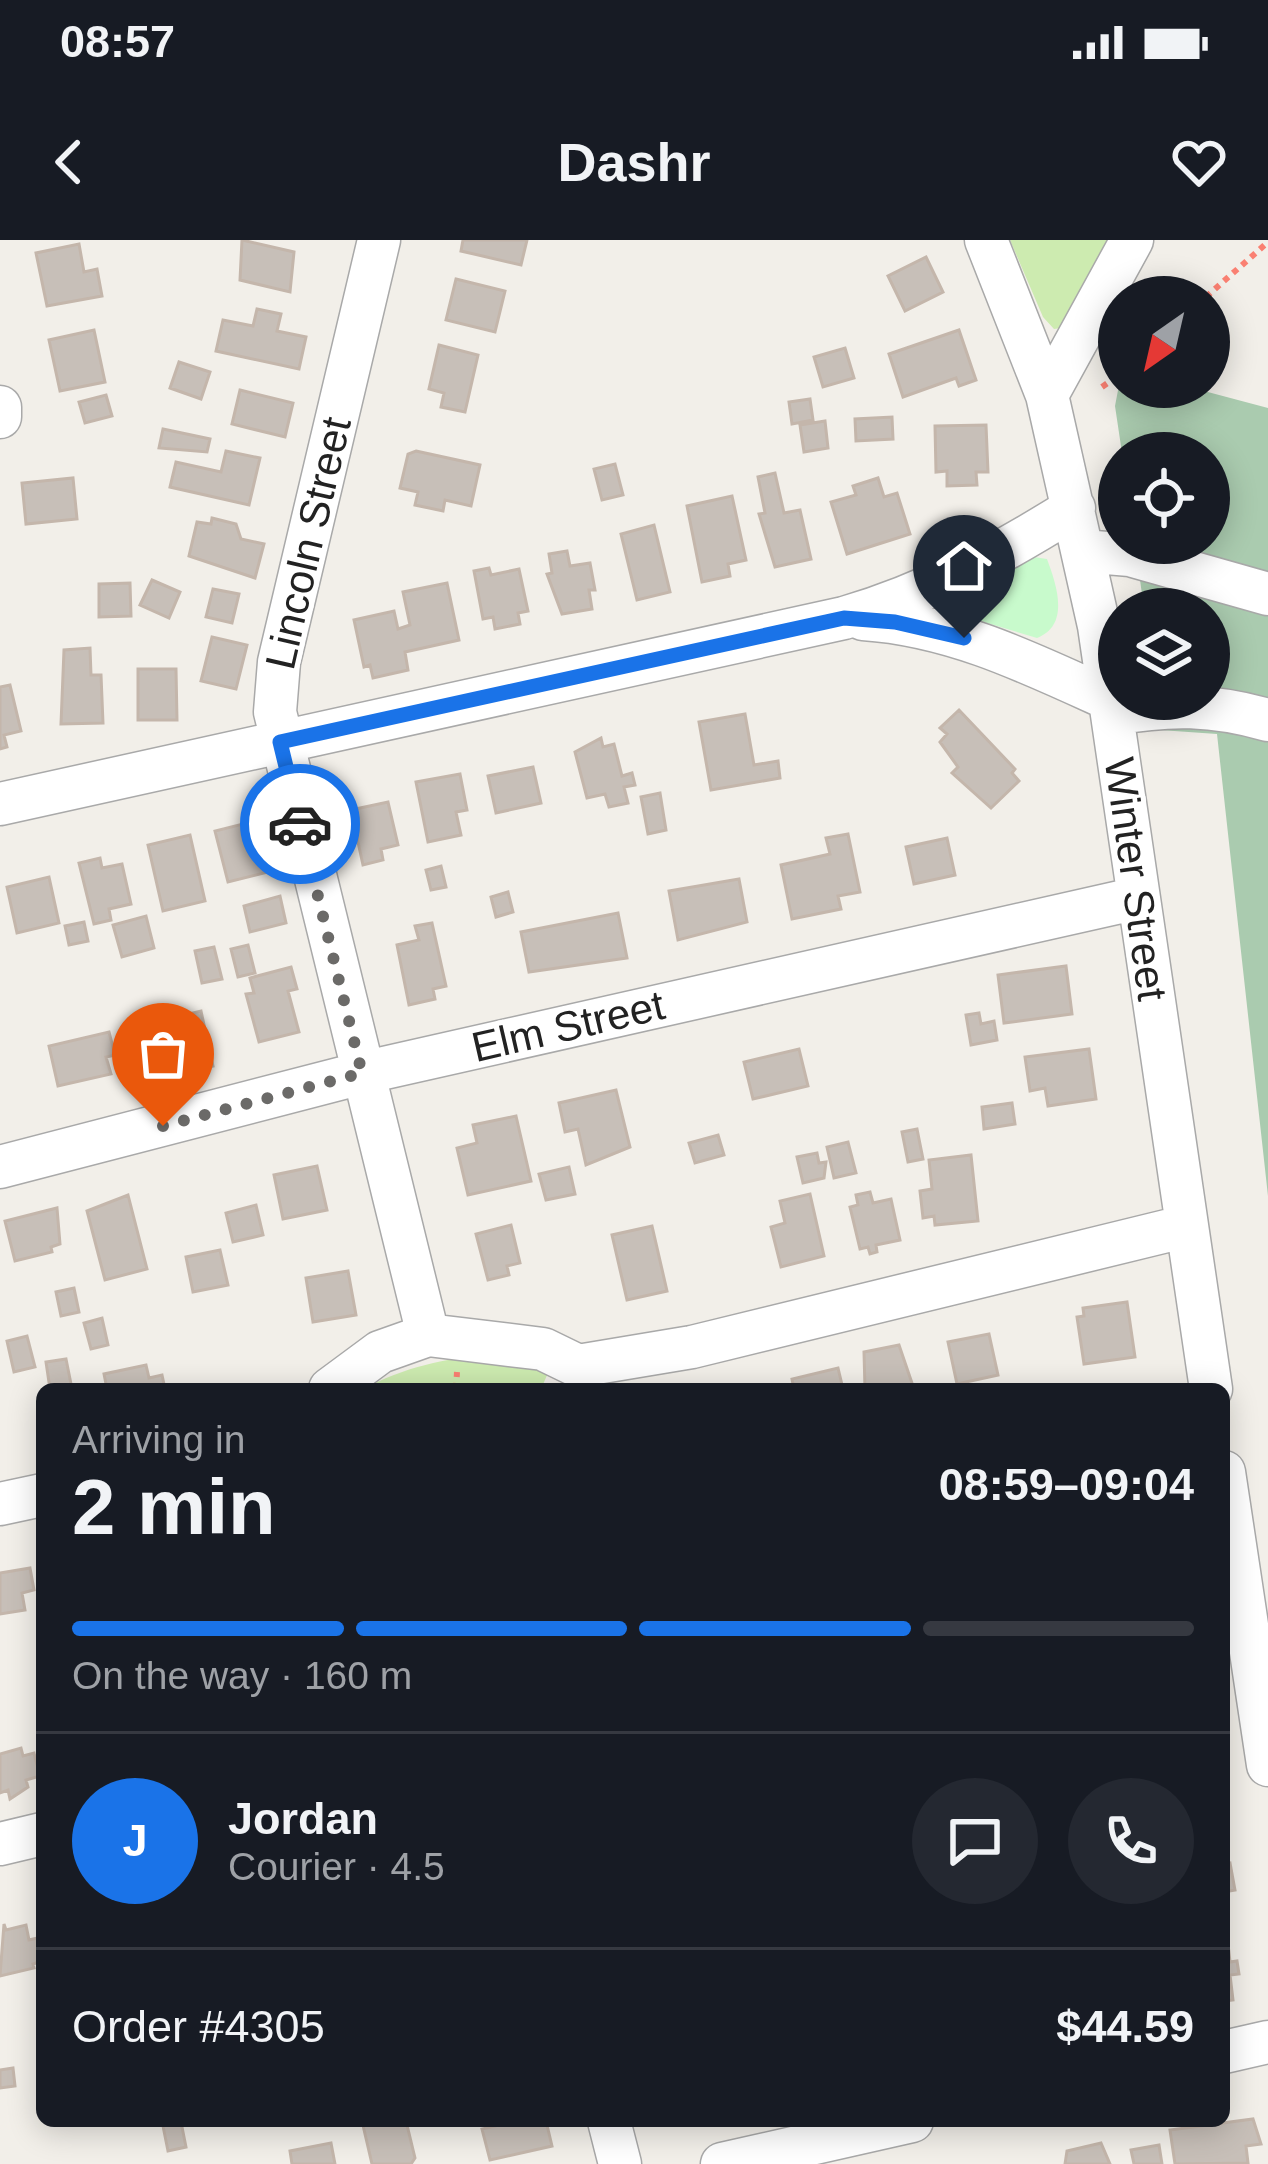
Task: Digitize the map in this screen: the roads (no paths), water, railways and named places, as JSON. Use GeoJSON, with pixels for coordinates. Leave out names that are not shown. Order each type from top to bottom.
{"type":"FeatureCollection","features":[{"type":"Feature","properties":{"kind":"street","name":"Lincoln Street"},"geometry":{"type":"LineString","coordinates":[[379,240],[279,662],[274,712],[428,1335]]}},
{"type":"Feature","properties":{"kind":"street","name":"Winter Street"},"geometry":{"type":"LineString","coordinates":[[986,240],[1046,395],[1098,632]]}},
{"type":"Feature","properties":{"kind":"street"},"geometry":{"type":"LineString","coordinates":[[1046,395],[1132,240]]}},
{"type":"Feature","properties":{"kind":"street"},"geometry":{"type":"LineString","coordinates":[[0,804],[844,618],[892,604],[977,566],[1074,508]]}},
{"type":"Feature","properties":{"kind":"street"},"geometry":{"type":"LineString","coordinates":[[1083,551],[1130,555],[1268,595]]}},
{"type":"Feature","properties":{"kind":"street"},"geometry":{"type":"LineString","coordinates":[[844,618],[938,629],[991,646],[1098,700]]}},
{"type":"Feature","properties":{"kind":"street"},"geometry":{"type":"LineString","coordinates":[[1230,710],[1268,720]]}},
{"type":"Feature","properties":{"kind":"street","name":"Winter Street"},"geometry":{"type":"LineString","coordinates":[[1114,720],[1210,1383]]}},
{"type":"Feature","properties":{"kind":"street","name":"Elm Street"},"geometry":{"type":"LineString","coordinates":[[0,1167],[362,1073],[1138,898]]}},
{"type":"Feature","properties":{"kind":"street"},"geometry":{"type":"LineString","coordinates":[[338,1383],[380,1352],[428,1335],[543,1348],[572,1378],[1186,1226]]}},
{"type":"Feature","properties":{"kind":"street"},"geometry":{"type":"LineString","coordinates":[[0,1504],[36,1496]]}},
{"type":"Feature","properties":{"kind":"street"},"geometry":{"type":"LineString","coordinates":[[1230,1504],[1268,1765]]}},
{"type":"Feature","properties":{"kind":"street"},"geometry":{"type":"LineString","coordinates":[[0,1844],[36,1835]]}},
{"type":"Feature","properties":{"kind":"street"},"geometry":{"type":"LineString","coordinates":[[1230,2051],[1268,2042]]}},
{"type":"Feature","properties":{"kind":"street"},"geometry":{"type":"LineString","coordinates":[[611,2127],[620,2164]]}},
{"type":"Feature","properties":{"kind":"street"},"geometry":{"type":"LineString","coordinates":[[722,2164],[885,2127]]}}]}
